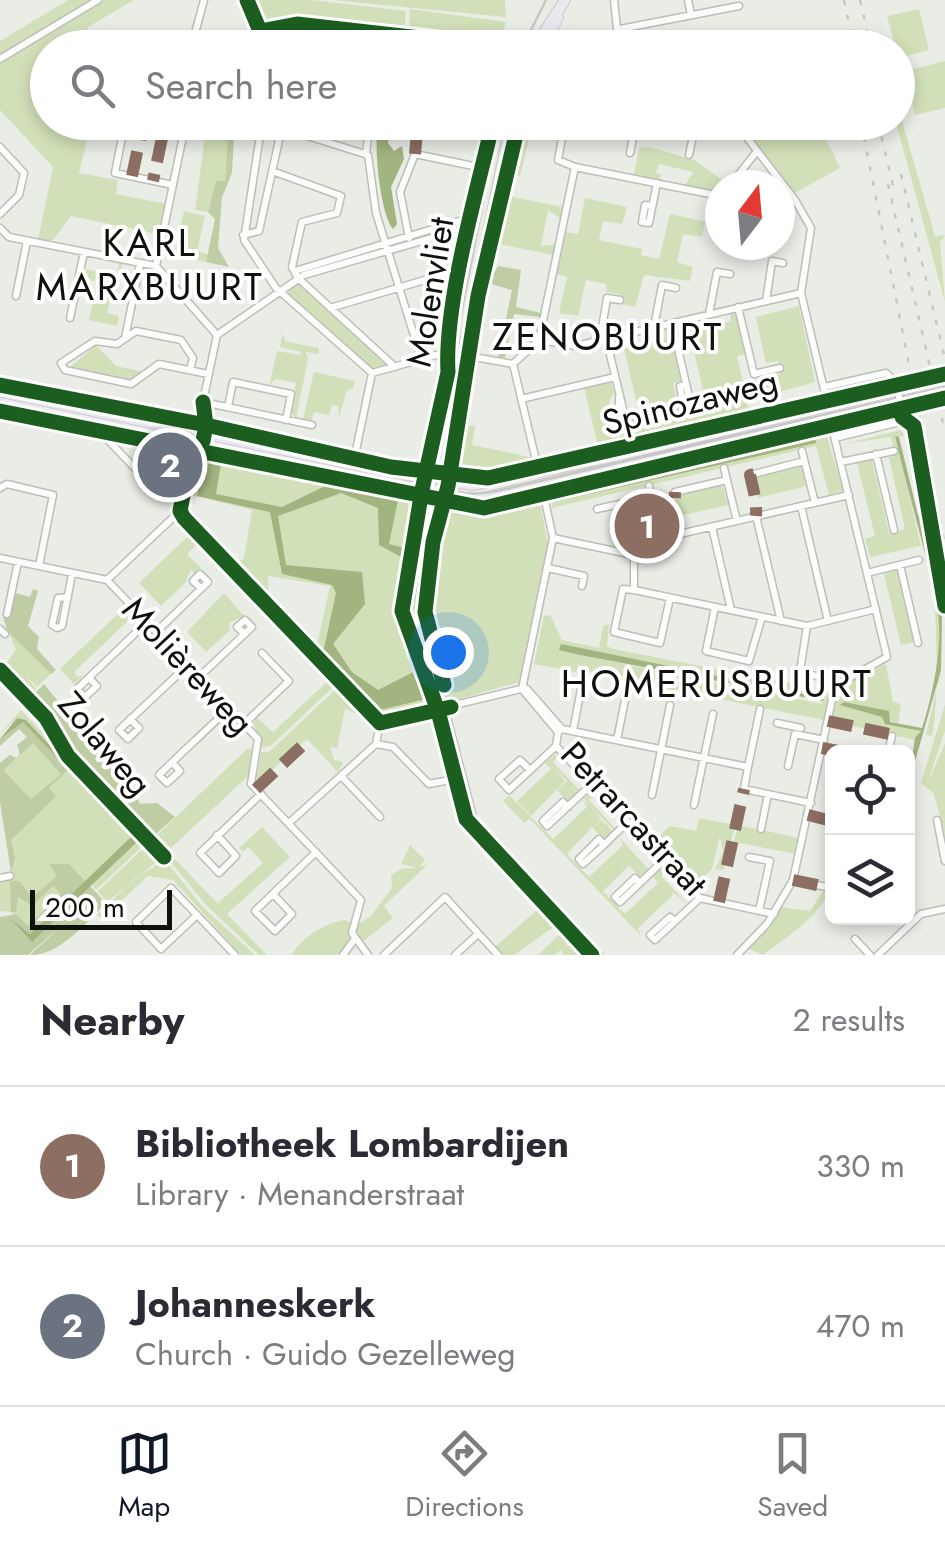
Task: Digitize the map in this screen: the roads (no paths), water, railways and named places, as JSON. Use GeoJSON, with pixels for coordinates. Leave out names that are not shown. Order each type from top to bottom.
{"type":"FeatureCollection","features":[{"type":"Feature","properties":{"kind":"main road"},"geometry":{"type":"LineString","coordinates":[[549,30],[566,0]]}},
{"type":"Feature","properties":{"kind":"main road","name":"Molenvliet"},"geometry":{"type":"LineString","coordinates":[[435,493],[507,140]]}},
{"type":"Feature","properties":{"kind":"main road","name":"Spinozaweg"},"geometry":{"type":"LineString","coordinates":[[0,404],[474,500],[542,487],[945,379]]}},
{"type":"Feature","properties":{"kind":"main road","name":"Spinozaweg"},"geometry":{"type":"LineString","coordinates":[[0,392],[363,466],[439,480],[491,484],[829,413],[945,394]]}},
{"type":"Feature","properties":{"kind":"main road"},"geometry":{"type":"LineString","coordinates":[[539,473],[542,487]]}},
{"type":"Feature","properties":{"kind":"street"},"geometry":{"type":"LineString","coordinates":[[48,30],[98,0]]}},
{"type":"Feature","properties":{"kind":"street"},"geometry":{"type":"LineString","coordinates":[[196,30],[204,0]]}},
{"type":"Feature","properties":{"kind":"street"},"geometry":{"type":"LineString","coordinates":[[247,0],[260,30]]}},
{"type":"Feature","properties":{"kind":"street"},"geometry":{"type":"LineString","coordinates":[[614,0],[620,28],[738,6]]}},
{"type":"Feature","properties":{"kind":"street"},"geometry":{"type":"LineString","coordinates":[[688,0],[691,15]]}},
{"type":"Feature","properties":{"kind":"street"},"geometry":{"type":"LineString","coordinates":[[265,30],[298,24],[335,30]]}},
{"type":"Feature","properties":{"kind":"street"},"geometry":{"type":"LineString","coordinates":[[0,59],[30,41]]}},
{"type":"Feature","properties":{"kind":"street"},"geometry":{"type":"LineString","coordinates":[[121,140],[115,172],[173,185]]}},
{"type":"Feature","properties":{"kind":"street"},"geometry":{"type":"LineString","coordinates":[[156,266],[182,140]]}},
{"type":"Feature","properties":{"kind":"street"},"geometry":{"type":"LineString","coordinates":[[259,140],[244,235],[280,292],[372,373]]}},
{"type":"Feature","properties":{"kind":"street"},"geometry":{"type":"LineString","coordinates":[[244,235],[258,231],[279,140]]}},
{"type":"Feature","properties":{"kind":"street"},"geometry":{"type":"LineString","coordinates":[[327,140],[366,153]]}},
{"type":"Feature","properties":{"kind":"street"},"geometry":{"type":"LineString","coordinates":[[368,140],[366,153],[387,246],[422,358]]}},
{"type":"Feature","properties":{"kind":"street","name":"Molenvliet"},"geometry":{"type":"LineString","coordinates":[[447,352],[489,140]]}},
{"type":"Feature","properties":{"kind":"street"},"geometry":{"type":"LineString","coordinates":[[562,140],[558,160],[575,167],[705,193]]}},
{"type":"Feature","properties":{"kind":"street"},"geometry":{"type":"LineString","coordinates":[[630,153],[633,140]]}},
{"type":"Feature","properties":{"kind":"street"},"geometry":{"type":"LineString","coordinates":[[690,155],[693,140]]}},
{"type":"Feature","properties":{"kind":"street"},"geometry":{"type":"LineString","coordinates":[[749,140],[772,170]]}},
{"type":"Feature","properties":{"kind":"street"},"geometry":{"type":"LineString","coordinates":[[0,147],[24,174],[19,195],[0,214]]}},
{"type":"Feature","properties":{"kind":"street"},"geometry":{"type":"LineString","coordinates":[[742,170],[757,151]]}},
{"type":"Feature","properties":{"kind":"street"},"geometry":{"type":"LineString","coordinates":[[410,240],[400,192],[414,154],[483,168]]}},
{"type":"Feature","properties":{"kind":"street"},"geometry":{"type":"LineString","coordinates":[[513,364],[540,340],[575,167]]}},
{"type":"Feature","properties":{"kind":"street"},"geometry":{"type":"LineString","coordinates":[[272,170],[341,196],[337,212],[302,222],[296,274]]}},
{"type":"Feature","properties":{"kind":"street"},"geometry":{"type":"LineString","coordinates":[[652,206],[657,183]]}},
{"type":"Feature","properties":{"kind":"street"},"geometry":{"type":"LineString","coordinates":[[737,955],[774,914],[793,880],[838,684],[887,657],[801,293],[811,228],[795,201]]}},
{"type":"Feature","properties":{"kind":"street"},"geometry":{"type":"LineString","coordinates":[[107,580],[180,511],[217,335],[280,292],[296,274],[471,222]]}},
{"type":"Feature","properties":{"kind":"street"},"geometry":{"type":"LineString","coordinates":[[0,228],[8,237],[156,266],[217,335]]}},
{"type":"Feature","properties":{"kind":"street"},"geometry":{"type":"LineString","coordinates":[[16,296],[28,241]]}},
{"type":"Feature","properties":{"kind":"street"},"geometry":{"type":"LineString","coordinates":[[70,318],[84,252]]}},
{"type":"Feature","properties":{"kind":"street"},"geometry":{"type":"LineString","coordinates":[[766,301],[772,261],[782,263]]}},
{"type":"Feature","properties":{"kind":"street"},"geometry":{"type":"LineString","coordinates":[[124,339],[140,264]]}},
{"type":"Feature","properties":{"kind":"street"},"geometry":{"type":"LineString","coordinates":[[330,308],[462,269]]}},
{"type":"Feature","properties":{"kind":"street"},"geometry":{"type":"LineString","coordinates":[[709,314],[718,272],[730,274]]}},
{"type":"Feature","properties":{"kind":"street"},"geometry":{"type":"LineString","coordinates":[[296,274],[395,366]]}},
{"type":"Feature","properties":{"kind":"street"},"geometry":{"type":"LineString","coordinates":[[654,327],[662,285],[676,288]]}},
{"type":"Feature","properties":{"kind":"street"},"geometry":{"type":"LineString","coordinates":[[540,340],[576,346],[801,293]]}},
{"type":"Feature","properties":{"kind":"street"},"geometry":{"type":"LineString","coordinates":[[620,300],[607,298],[603,339],[625,417],[651,410]]}},
{"type":"Feature","properties":{"kind":"street"},"geometry":{"type":"LineString","coordinates":[[738,307],[754,374],[780,368]]}},
{"type":"Feature","properties":{"kind":"street"},"geometry":{"type":"LineString","coordinates":[[672,323],[690,401],[717,395]]}},
{"type":"Feature","properties":{"kind":"street"},"geometry":{"type":"LineString","coordinates":[[190,370],[193,358],[181,340],[136,331],[110,345],[95,342],[61,364],[65,370],[131,384],[159,364],[208,374]]}},
{"type":"Feature","properties":{"kind":"street"},"geometry":{"type":"LineString","coordinates":[[372,373],[447,352],[513,364]]}},
{"type":"Feature","properties":{"kind":"street"},"geometry":{"type":"LineString","coordinates":[[513,364],[539,473]]}},
{"type":"Feature","properties":{"kind":"street"},"geometry":{"type":"LineString","coordinates":[[363,466],[355,456],[372,373]]}},
{"type":"Feature","properties":{"kind":"street"},"geometry":{"type":"LineString","coordinates":[[824,388],[886,373],[896,382],[902,412],[896,423],[835,438]]}},
{"type":"Feature","properties":{"kind":"street"},"geometry":{"type":"LineString","coordinates":[[521,399],[615,377]]}},
{"type":"Feature","properties":{"kind":"street"},"geometry":{"type":"LineString","coordinates":[[228,407],[234,382],[291,394],[286,420]]}},
{"type":"Feature","properties":{"kind":"street"},"geometry":{"type":"LineString","coordinates":[[203,402],[312,425]]}},
{"type":"Feature","properties":{"kind":"street","name":"Spinozaweg"},"geometry":{"type":"LineString","coordinates":[[234,439],[244,432],[355,456]]}},
{"type":"Feature","properties":{"kind":"street"},"geometry":{"type":"LineString","coordinates":[[104,436],[151,485],[183,495]]}},
{"type":"Feature","properties":{"kind":"street"},"geometry":{"type":"LineString","coordinates":[[802,451],[815,502]]}},
{"type":"Feature","properties":{"kind":"street"},"geometry":{"type":"LineString","coordinates":[[841,462],[894,451]]}},
{"type":"Feature","properties":{"kind":"street"},"geometry":{"type":"LineString","coordinates":[[876,454],[894,530]]}},
{"type":"Feature","properties":{"kind":"street"},"geometry":{"type":"LineString","coordinates":[[754,474],[804,461]]}},
{"type":"Feature","properties":{"kind":"street"},"geometry":{"type":"LineString","coordinates":[[724,468],[738,520]]}},
{"type":"Feature","properties":{"kind":"street"},"geometry":{"type":"LineString","coordinates":[[675,492],[727,480]]}},
{"type":"Feature","properties":{"kind":"street"},"geometry":{"type":"LineString","coordinates":[[0,488],[7,484],[52,495],[38,566]]}},
{"type":"Feature","properties":{"kind":"street"},"geometry":{"type":"LineString","coordinates":[[649,486],[661,538]]}},
{"type":"Feature","properties":{"kind":"street"},"geometry":{"type":"LineString","coordinates":[[524,688],[553,538],[542,487]]}},
{"type":"Feature","properties":{"kind":"street"},"geometry":{"type":"LineString","coordinates":[[435,493],[408,611],[447,708]]}},
{"type":"Feature","properties":{"kind":"street"},"geometry":{"type":"LineString","coordinates":[[435,493],[421,616],[475,825],[598,955]]}},
{"type":"Feature","properties":{"kind":"street"},"geometry":{"type":"LineString","coordinates":[[553,538],[634,555],[661,538],[849,495]]}},
{"type":"Feature","properties":{"kind":"street"},"geometry":{"type":"LineString","coordinates":[[597,509],[652,497]]}},
{"type":"Feature","properties":{"kind":"street"},"geometry":{"type":"LineString","coordinates":[[800,506],[828,621]]}},
{"type":"Feature","properties":{"kind":"street"},"geometry":{"type":"LineString","coordinates":[[180,511],[380,723]]}},
{"type":"Feature","properties":{"kind":"street"},"geometry":{"type":"LineString","coordinates":[[756,516],[780,620]]}},
{"type":"Feature","properties":{"kind":"street"},"geometry":{"type":"LineString","coordinates":[[712,527],[732,610]]}},
{"type":"Feature","properties":{"kind":"street"},"geometry":{"type":"LineString","coordinates":[[634,555],[634,590]]}},
{"type":"Feature","properties":{"kind":"street"},"geometry":{"type":"LineString","coordinates":[[867,573],[920,560]]}},
{"type":"Feature","properties":{"kind":"street","name":"Molièreweg"},"geometry":{"type":"LineString","coordinates":[[0,561],[107,580],[259,743],[250,784],[260,794]]}},
{"type":"Feature","properties":{"kind":"street"},"geometry":{"type":"LineString","coordinates":[[8,614],[18,562]]}},
{"type":"Feature","properties":{"kind":"street"},"geometry":{"type":"LineString","coordinates":[[900,565],[918,643]]}},
{"type":"Feature","properties":{"kind":"street"},"geometry":{"type":"LineString","coordinates":[[548,568],[584,576],[582,586]]}},
{"type":"Feature","properties":{"kind":"street"},"geometry":{"type":"LineString","coordinates":[[68,597],[72,574]]}},
{"type":"Feature","properties":{"kind":"street"},"geometry":{"type":"LineString","coordinates":[[156,632],[201,588]]}},
{"type":"Feature","properties":{"kind":"street"},"geometry":{"type":"LineString","coordinates":[[670,598],[660,642],[616,634],[623,588],[807,626],[876,610]]}},
{"type":"Feature","properties":{"kind":"street"},"geometry":{"type":"LineString","coordinates":[[715,607],[706,652],[749,661],[762,617]]}},
{"type":"Feature","properties":{"kind":"street"},"geometry":{"type":"LineString","coordinates":[[89,678],[146,623]]}},
{"type":"Feature","properties":{"kind":"street"},"geometry":{"type":"LineString","coordinates":[[807,626],[800,671],[838,684]]}},
{"type":"Feature","properties":{"kind":"street"},"geometry":{"type":"LineString","coordinates":[[200,676],[244,634]]}},
{"type":"Feature","properties":{"kind":"street"},"geometry":{"type":"LineString","coordinates":[[244,724],[289,681],[262,653]]}},
{"type":"Feature","properties":{"kind":"street"},"geometry":{"type":"LineString","coordinates":[[130,719],[188,665]]}},
{"type":"Feature","properties":{"kind":"street"},"geometry":{"type":"LineString","coordinates":[[380,723],[524,688]]}},
{"type":"Feature","properties":{"kind":"street"},"geometry":{"type":"LineString","coordinates":[[524,688],[560,730],[748,767]]}},
{"type":"Feature","properties":{"kind":"street"},"geometry":{"type":"LineString","coordinates":[[573,731],[581,690]]}},
{"type":"Feature","properties":{"kind":"street"},"geometry":{"type":"LineString","coordinates":[[617,740],[626,696]]}},
{"type":"Feature","properties":{"kind":"street"},"geometry":{"type":"LineString","coordinates":[[652,795],[670,704]]}},
{"type":"Feature","properties":{"kind":"street"},"geometry":{"type":"LineString","coordinates":[[172,762],[229,708]]}},
{"type":"Feature","properties":{"kind":"street"},"geometry":{"type":"LineString","coordinates":[[760,709],[744,789],[811,803]]}},
{"type":"Feature","properties":{"kind":"street"},"geometry":{"type":"LineString","coordinates":[[694,805],[713,714]]}},
{"type":"Feature","properties":{"kind":"street"},"geometry":{"type":"LineString","coordinates":[[289,824],[376,744],[380,723]]}},
{"type":"Feature","properties":{"kind":"street"},"geometry":{"type":"LineString","coordinates":[[777,723],[798,729],[823,744]]}},
{"type":"Feature","properties":{"kind":"street"},"geometry":{"type":"LineString","coordinates":[[788,766],[798,729]]}},
{"type":"Feature","properties":{"kind":"street","name":"Petrarcastraat"},"geometry":{"type":"LineString","coordinates":[[560,730],[556,746],[700,898],[774,914]]}},
{"type":"Feature","properties":{"kind":"street"},"geometry":{"type":"LineString","coordinates":[[890,745],[892,736]]}},
{"type":"Feature","properties":{"kind":"street"},"geometry":{"type":"LineString","coordinates":[[376,744],[393,747],[429,784],[460,778]]}},
{"type":"Feature","properties":{"kind":"street"},"geometry":{"type":"LineString","coordinates":[[530,770],[520,760],[498,780],[509,790],[556,746]]}},
{"type":"Feature","properties":{"kind":"street"},"geometry":{"type":"LineString","coordinates":[[342,777],[380,817]]}},
{"type":"Feature","properties":{"kind":"street"},"geometry":{"type":"LineString","coordinates":[[568,807],[592,784]]}},
{"type":"Feature","properties":{"kind":"street"},"geometry":{"type":"LineString","coordinates":[[217,835],[236,856],[219,873],[200,852],[217,835],[260,794],[361,900],[354,940],[343,955]]}},
{"type":"Feature","properties":{"kind":"street"},"geometry":{"type":"LineString","coordinates":[[761,830],[768,794]]}},
{"type":"Feature","properties":{"kind":"street"},"geometry":{"type":"LineString","coordinates":[[808,815],[825,819]]}},
{"type":"Feature","properties":{"kind":"street"},"geometry":{"type":"LineString","coordinates":[[937,820],[945,862]]}},
{"type":"Feature","properties":{"kind":"street"},"geometry":{"type":"LineString","coordinates":[[604,844],[628,822]]}},
{"type":"Feature","properties":{"kind":"street"},"geometry":{"type":"LineString","coordinates":[[273,894],[292,914],[275,931],[255,910],[316,852]]}},
{"type":"Feature","properties":{"kind":"street"},"geometry":{"type":"LineString","coordinates":[[749,856],[770,861],[759,911]]}},
{"type":"Feature","properties":{"kind":"street"},"geometry":{"type":"LineString","coordinates":[[640,883],[664,860]]}},
{"type":"Feature","properties":{"kind":"street"},"geometry":{"type":"LineString","coordinates":[[0,878],[10,876]]}},
{"type":"Feature","properties":{"kind":"street"},"geometry":{"type":"LineString","coordinates":[[793,880],[825,887]]}},
{"type":"Feature","properties":{"kind":"street"},"geometry":{"type":"LineString","coordinates":[[197,915],[161,948],[136,922],[171,888],[197,915],[235,955]]}},
{"type":"Feature","properties":{"kind":"street"},"geometry":{"type":"LineString","coordinates":[[384,955],[444,897],[498,955]]}},
{"type":"Feature","properties":{"kind":"street"},"geometry":{"type":"LineString","coordinates":[[675,922],[700,898]]}},
{"type":"Feature","properties":{"kind":"street"},"geometry":{"type":"LineString","coordinates":[[878,955],[921,914],[945,909]]}},
{"type":"Feature","properties":{"kind":"street"},"geometry":{"type":"LineString","coordinates":[[456,955],[478,934]]}},
{"type":"Feature","properties":{"kind":"street"},"geometry":{"type":"LineString","coordinates":[[855,939],[870,955]]}},
{"type":"Feature","properties":{"kind":"street"},"geometry":{"type":"LineString","coordinates":[[354,940],[368,955]]}},
{"type":"Feature","properties":{"kind":"tram line"},"geometry":{"type":"LineString","coordinates":[[531,30],[546,0]]}},
{"type":"Feature","properties":{"kind":"tram line"},"geometry":{"type":"LineString","coordinates":[[495,140],[431,466],[433,477],[446,489],[466,494],[497,491],[945,387]]}},
{"type":"Feature","properties":{"kind":"railway"},"geometry":{"type":"LineString","coordinates":[[844,0],[850,30]]}},
{"type":"Feature","properties":{"kind":"railway"},"geometry":{"type":"LineString","coordinates":[[860,0],[867,30]]}},
{"type":"Feature","properties":{"kind":"railway"},"geometry":{"type":"LineString","coordinates":[[865,140],[945,546]]}},
{"type":"Feature","properties":{"kind":"railway"},"geometry":{"type":"LineString","coordinates":[[882,140],[895,194]]}},
{"type":"Feature","properties":{"kind":"railway"},"geometry":{"type":"LineString","coordinates":[[901,174],[945,359]]}},
{"type":"Feature","properties":{"kind":"railway"},"geometry":{"type":"LineString","coordinates":[[888,184],[945,432]]}},
{"type":"Feature","properties":{"kind":"place","name":"Johanneskerk"},"geometry":{"type":"Point","coordinates":[170,465]}},
{"type":"Feature","properties":{"kind":"place","name":"Bibliotheek Lombardijen"},"geometry":{"type":"Point","coordinates":[647,526]}},
{"type":"Feature","properties":{"kind":"district","name":"KARL MARXBUURT"},"geometry":{"type":"Point","coordinates":[150,264]}},
{"type":"Feature","properties":{"kind":"district","name":"ZENOBUURT"},"geometry":{"type":"Point","coordinates":[608,336]}},
{"type":"Feature","properties":{"kind":"district","name":"HOMERUSBUURT"},"geometry":{"type":"Point","coordinates":[717,683]}}]}
